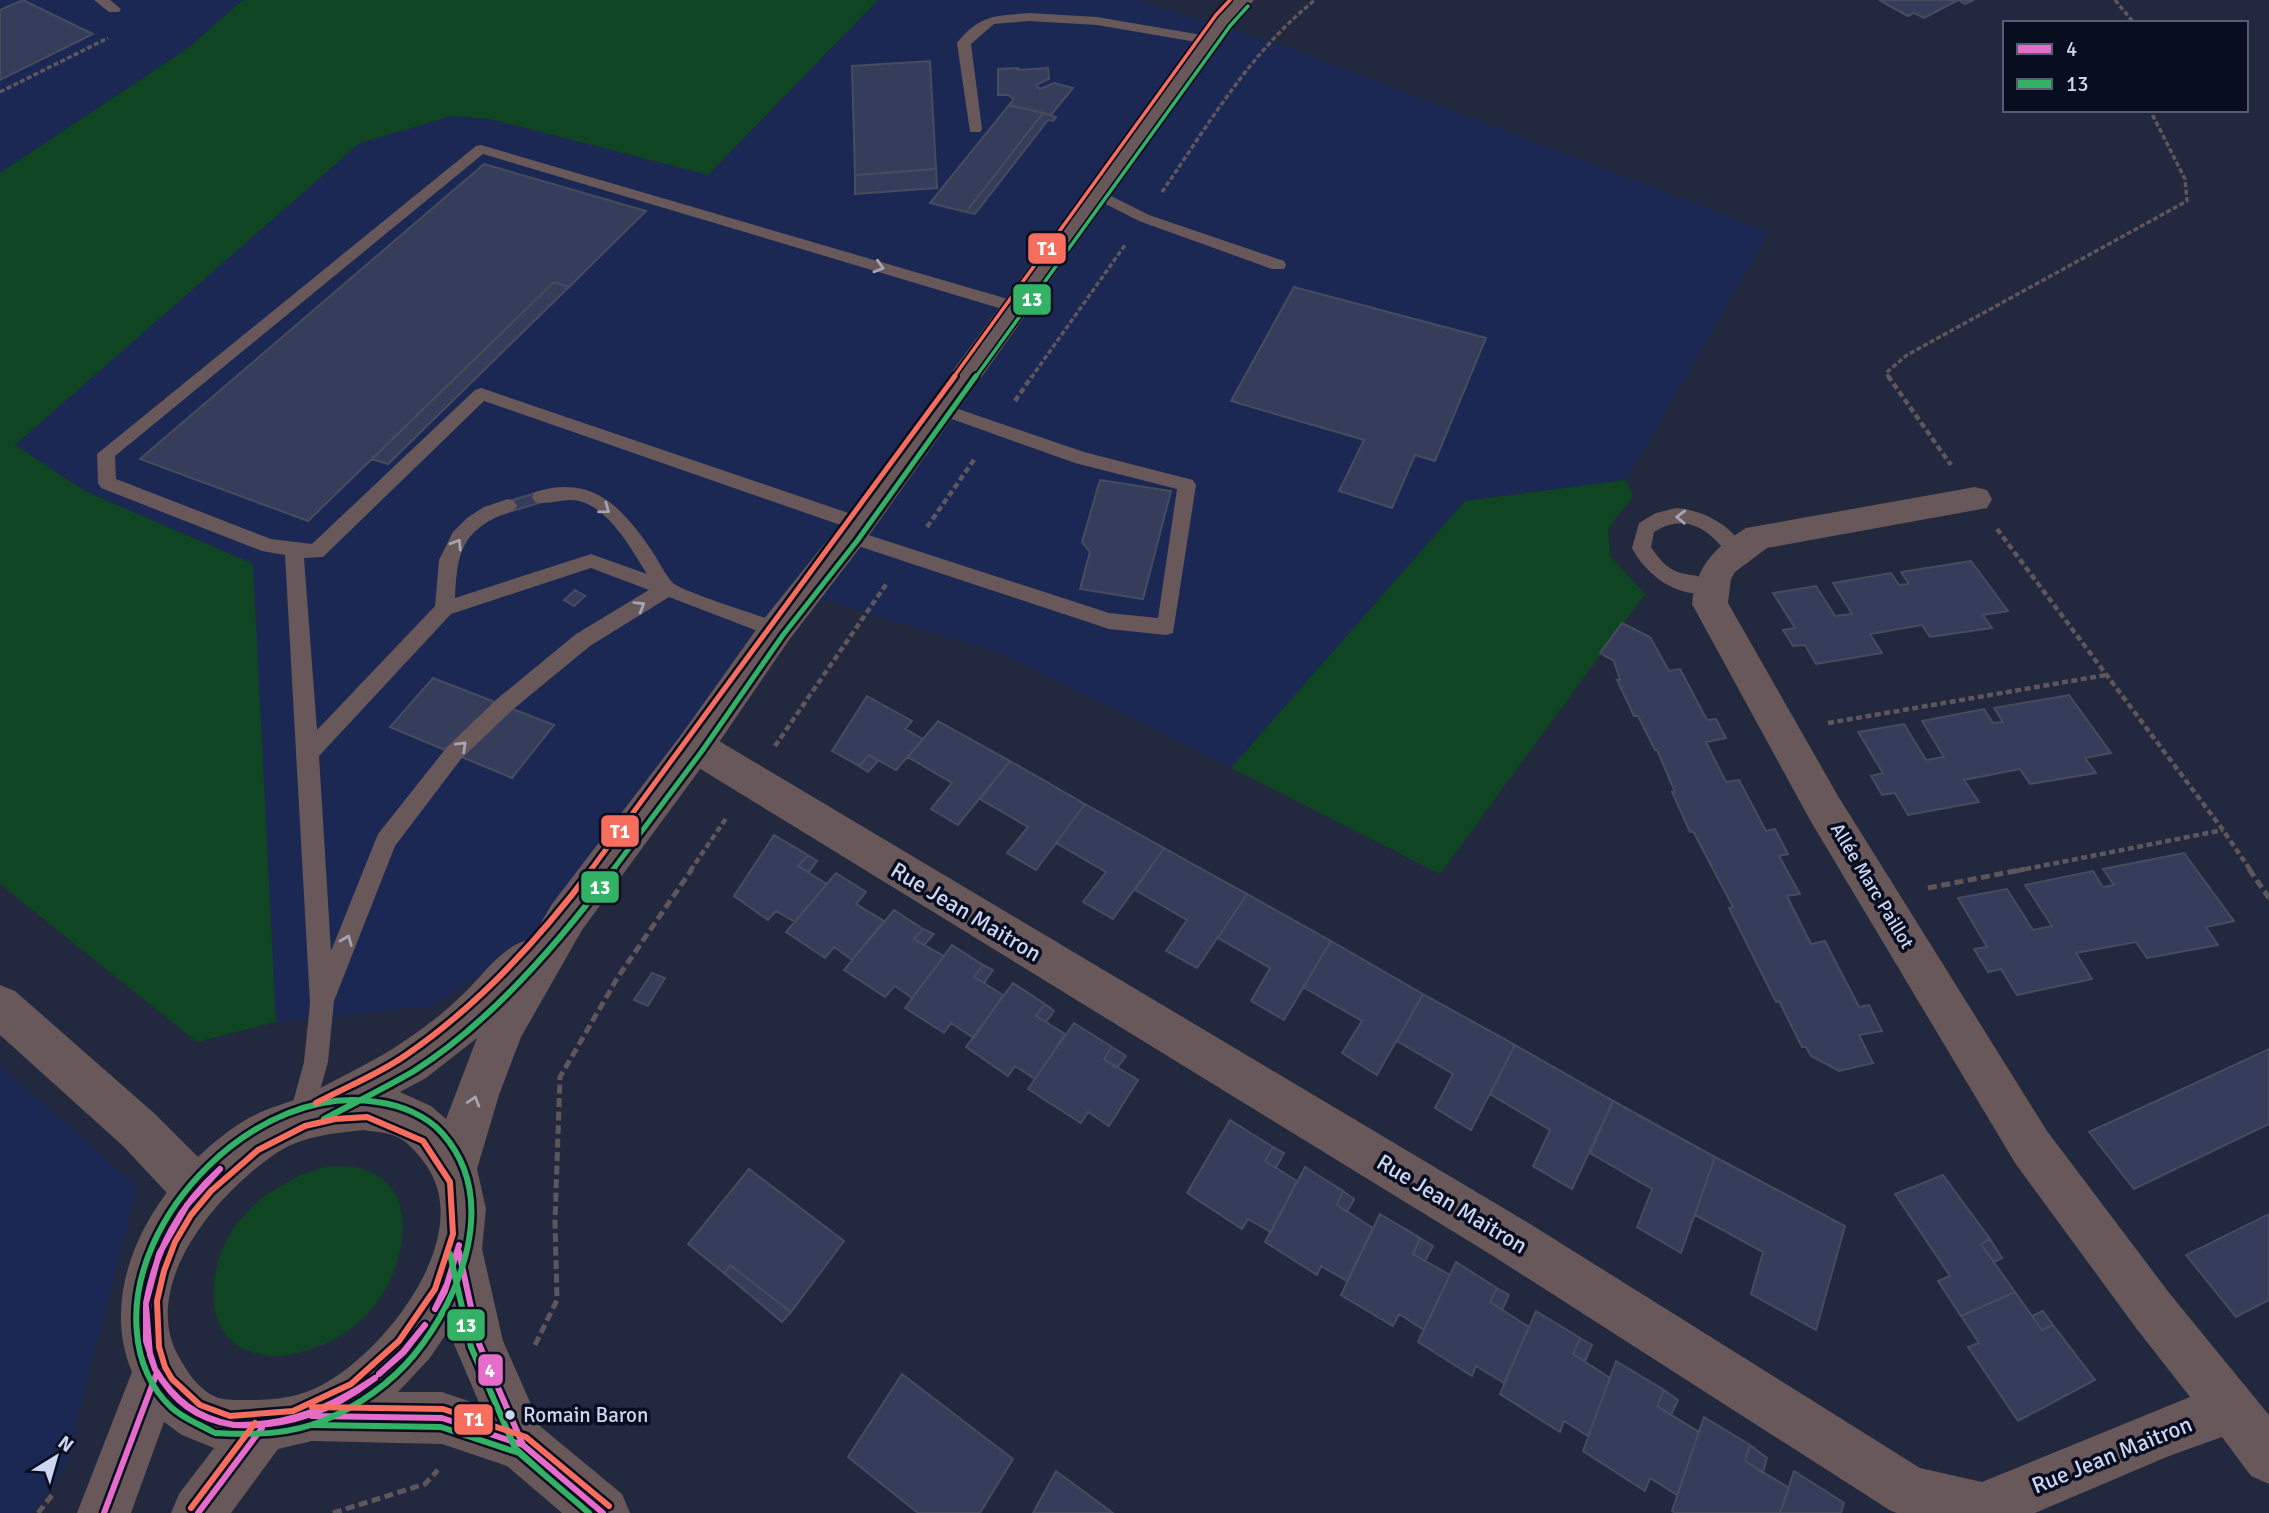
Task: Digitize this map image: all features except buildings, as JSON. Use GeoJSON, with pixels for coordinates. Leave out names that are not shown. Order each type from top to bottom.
{"type":"FeatureCollection","features":[{"type":"Feature","properties":{"kind":"street"},"geometry":{"type":"LineString","coordinates":[[455,1167],[475,1095],[504,1024],[567,916],[695,746],[776,630],[855,530],[1208,40],[1242,0]]}},
{"type":"Feature","properties":{"kind":"street"},"geometry":{"type":"LineString","coordinates":[[1710,586],[1716,569],[1736,551],[1758,537],[1986,521]]}},
{"type":"Feature","properties":{"kind":"street","name":"Allée Marc Paillot"},"geometry":{"type":"LineString","coordinates":[[1710,586],[1710,604],[1824,808],[2031,1147],[2269,1458]]}},
{"type":"Feature","properties":{"kind":"street","name":"Rue Jean Maitron"},"geometry":{"type":"LineString","coordinates":[[695,746],[1510,1239],[1910,1492],[1982,1509],[2165,1431],[2232,1408]]}},
{"type":"Feature","properties":{"kind":"street"},"geometry":{"type":"LineString","coordinates":[[567,916],[465,1020],[410,1063],[310,1114],[264,1134],[229,1158],[197,1190],[166,1235],[148,1284],[143,1332],[156,1374],[181,1405],[217,1424],[262,1427],[312,1416],[442,1418],[523,1445],[603,1513]]}},
{"type":"Feature","properties":{"kind":"street"},"geometry":{"type":"LineString","coordinates":[[0,1006],[139,1130],[197,1190]]}},
{"type":"Feature","properties":{"kind":"street"},"geometry":{"type":"LineString","coordinates":[[310,1114],[364,1107],[402,1115],[433,1136],[455,1167],[464,1206],[459,1252],[440,1301],[408,1348],[363,1389],[312,1416]]}},
{"type":"Feature","properties":{"kind":"street"},"geometry":{"type":"LineString","coordinates":[[459,1252],[479,1344],[523,1445]]}},
{"type":"Feature","properties":{"kind":"street"},"geometry":{"type":"LineString","coordinates":[[104,1513],[156,1374]]}},
{"type":"Feature","properties":{"kind":"street"},"geometry":{"type":"LineString","coordinates":[[198,1513],[262,1427]]}},
{"type":"Feature","properties":{"kind":"lane"},"geometry":{"type":"LineString","coordinates":[[101,0],[114,9]]}},
{"type":"Feature","properties":{"kind":"lane"},"geometry":{"type":"LineString","coordinates":[[975,128],[964,43],[978,28],[991,20],[1029,17],[1097,21],[1208,40]]}},
{"type":"Feature","properties":{"kind":"lane"},"geometry":{"type":"LineString","coordinates":[[941,409],[1081,458],[1187,485],[1166,627],[1109,621],[481,394],[316,552],[269,546],[107,483],[106,454],[481,149],[1015,307]]}},
{"type":"Feature","properties":{"kind":"lane"},"geometry":{"type":"LineString","coordinates":[[1097,194],[1144,218],[1278,265]]}},
{"type":"Feature","properties":{"kind":"lane"},"geometry":{"type":"LineString","coordinates":[[541,497],[568,493],[587,496],[613,513],[667,589]]}},
{"type":"Feature","properties":{"kind":"lane"},"geometry":{"type":"LineString","coordinates":[[444,609],[451,553],[466,530],[489,510],[508,506]]}},
{"type":"Feature","properties":{"kind":"lane"},"geometry":{"type":"LineString","coordinates":[[1710,586],[1680,584],[1654,569],[1641,548],[1646,528],[1666,517],[1694,517],[1721,530],[1736,551]]}},
{"type":"Feature","properties":{"kind":"lane"},"geometry":{"type":"LineString","coordinates":[[294,549],[322,1003],[310,1114]]}},
{"type":"Feature","properties":{"kind":"lane"},"geometry":{"type":"LineString","coordinates":[[308,753],[444,609],[591,561],[776,630]]}},
{"type":"Feature","properties":{"kind":"lane"},"geometry":{"type":"LineString","coordinates":[[322,1003],[386,841],[454,753],[504,705],[583,640],[667,589]]}},
{"type":"Feature","properties":{"kind":"path"},"geometry":{"type":"LineString","coordinates":[[2115,0],[2132,21]]}},
{"type":"Feature","properties":{"kind":"path"},"geometry":{"type":"LineString","coordinates":[[0,92],[117,33],[126,18],[114,9]]}},
{"type":"Feature","properties":{"kind":"path"},"geometry":{"type":"LineString","coordinates":[[2151,112],[2185,178],[2187,201],[1907,355],[1886,373],[1986,521],[2106,675],[2222,830],[2269,898]]}},
{"type":"Feature","properties":{"kind":"path"},"geometry":{"type":"LineString","coordinates":[[1827,723],[2106,675]]}},
{"type":"Feature","properties":{"kind":"path"},"geometry":{"type":"LineString","coordinates":[[1820,712],[1833,734]]}},
{"type":"Feature","properties":{"kind":"path"},"geometry":{"type":"LineString","coordinates":[[1930,901],[1923,889],[2222,830]]}},
{"type":"Feature","properties":{"kind":"shaded area"},"geometry":{"type":"Polygon","coordinates":[[[0,0],[243,0],[188,48],[0,173],[0,0]]]}},
{"type":"Feature","properties":{"kind":"shaded area"},"geometry":{"type":"Polygon","coordinates":[[[878,0],[1137,0],[1287,47],[1769,232],[1626,480],[1465,501],[1231,768],[1002,654],[805,594],[567,917],[432,1006],[276,1022],[253,565],[85,491],[14,445],[360,143],[452,116],[491,119],[708,175],[878,0]]]}},
{"type":"Feature","properties":{"kind":"shaded area"},"geometry":{"type":"Polygon","coordinates":[[[0,1066],[137,1186],[64,1471],[32,1513],[0,1513],[0,1066]]]}},
{"type":"Feature","properties":{"kind":"green space"},"geometry":{"type":"Polygon","coordinates":[[[243,0],[878,0],[708,175],[490,119],[452,116],[360,143],[15,445],[85,491],[253,564],[276,1022],[197,1042],[0,884],[0,173],[188,48],[243,0]]]}},
{"type":"Feature","properties":{"kind":"green space"},"geometry":{"type":"Polygon","coordinates":[[[1626,480],[1633,496],[1608,529],[1610,556],[1645,594],[1440,874],[1231,768],[1465,501],[1626,480]]]}},
{"type":"Feature","properties":{"kind":"green space"},"geometry":{"type":"Polygon","coordinates":[[[328,1166],[360,1168],[380,1177],[394,1191],[401,1209],[403,1229],[394,1271],[385,1290],[365,1317],[331,1341],[306,1351],[278,1356],[252,1352],[235,1344],[223,1331],[216,1314],[215,1277],[227,1240],[246,1213],[266,1195],[289,1181],[328,1166]]]}},
{"type":"Feature","properties":{"kind":"transit line","name":"T1"},"geometry":{"type":"LineString","coordinates":[[316,1103],[405,1056],[470,1005],[560,911],[688,741],[769,625],[843,531],[1216,15],[1230,0]]}},
{"type":"Feature","properties":{"kind":"transit line","name":"13"},"geometry":{"type":"LineString","coordinates":[[324,1119],[415,1070],[481,1019],[574,922],[702,751],[783,635],[857,541],[1230,26],[1248,6]]}},
{"type":"Feature","properties":{"kind":"transit line","name":"13"},"geometry":{"type":"LineString","coordinates":[[213,1432],[172,1408],[159,1394],[141,1358],[137,1338],[137,1297],[143,1269],[152,1243],[177,1201],[201,1174],[229,1149],[259,1128],[292,1111],[327,1102],[362,1099],[401,1106],[430,1123],[442,1133],[460,1158],[470,1186],[472,1216],[460,1276],[431,1332],[405,1365],[384,1384],[349,1408],[325,1420],[297,1430],[272,1434],[216,1433]]}},
{"type":"Feature","properties":{"kind":"transit line","name":"T1"},"geometry":{"type":"LineString","coordinates":[[367,1117],[423,1141],[450,1182],[453,1234],[435,1289],[399,1341],[351,1384],[293,1411],[230,1416],[200,1405],[172,1379],[162,1360],[159,1347],[157,1301],[175,1242],[191,1215],[211,1191],[233,1169],[258,1150],[305,1126],[335,1119],[367,1117]]}},
{"type":"Feature","properties":{"kind":"transit line","name":"4"},"geometry":{"type":"LineString","coordinates":[[146,1303],[155,1265],[170,1229],[192,1197],[220,1169]]}},
{"type":"Feature","properties":{"kind":"transit line","name":"4"},"geometry":{"type":"LineString","coordinates":[[146,1303],[159,1254],[187,1205],[220,1169]]}},
{"type":"Feature","properties":{"kind":"transit line","name":"4"},"geometry":{"type":"LineString","coordinates":[[435,1309],[447,1284],[459,1245]]}},
{"type":"Feature","properties":{"kind":"transit line","name":"4"},"geometry":{"type":"LineString","coordinates":[[435,1309],[445,1291],[459,1245]]}},
{"type":"Feature","properties":{"kind":"transit line","name":"4"},"geometry":{"type":"LineString","coordinates":[[459,1252],[479,1344],[523,1445],[554,1471]]}},
{"type":"Feature","properties":{"kind":"transit line","name":"13"},"geometry":{"type":"LineString","coordinates":[[450,1254],[471,1347],[515,1448],[548,1478]]}},
{"type":"Feature","properties":{"kind":"transit line","name":"4"},"geometry":{"type":"LineString","coordinates":[[146,1306],[150,1355],[155,1369]]}},
{"type":"Feature","properties":{"kind":"transit line","name":"4"},"geometry":{"type":"LineString","coordinates":[[146,1306],[146,1341],[155,1369]]}},
{"type":"Feature","properties":{"kind":"transit line","name":"4"},"geometry":{"type":"LineString","coordinates":[[379,1374],[403,1352],[425,1325]]}},
{"type":"Feature","properties":{"kind":"transit line","name":"4"},"geometry":{"type":"LineString","coordinates":[[379,1374],[404,1352],[425,1325]]}},
{"type":"Feature","properties":{"kind":"transit line","name":"4"},"geometry":{"type":"LineString","coordinates":[[155,1369],[170,1390],[188,1407],[209,1419],[234,1425]]}},
{"type":"Feature","properties":{"kind":"transit line","name":"4"},"geometry":{"type":"LineString","coordinates":[[155,1369],[169,1391],[187,1408],[209,1420],[234,1425]]}},
{"type":"Feature","properties":{"kind":"transit line","name":"4"},"geometry":{"type":"LineString","coordinates":[[104,1513],[156,1375]]}},
{"type":"Feature","properties":{"kind":"transit line","name":"4"},"geometry":{"type":"LineString","coordinates":[[234,1425],[274,1424],[309,1415],[341,1400],[375,1378]]}},
{"type":"Feature","properties":{"kind":"transit line","name":"4"},"geometry":{"type":"LineString","coordinates":[[234,1425],[291,1422],[344,1401],[375,1378]]}},
{"type":"Feature","properties":{"kind":"transit line","name":"T1"},"geometry":{"type":"LineString","coordinates":[[312,1407],[443,1409],[526,1437],[609,1506]]}},
{"type":"Feature","properties":{"kind":"transit line","name":"4"},"geometry":{"type":"LineString","coordinates":[[312,1416],[442,1418],[523,1445],[603,1513]]}},
{"type":"Feature","properties":{"kind":"transit line","name":"T1"},"geometry":{"type":"LineString","coordinates":[[191,1508],[255,1423]]}},
{"type":"Feature","properties":{"kind":"transit line","name":"13"},"geometry":{"type":"LineString","coordinates":[[312,1425],[441,1427],[519,1453],[589,1513]]}},
{"type":"Feature","properties":{"kind":"transit line","name":"4"},"geometry":{"type":"LineString","coordinates":[[198,1513],[262,1428]]}},
{"type":"Feature","properties":{"kind":"place","name":"Romain Baron"},"geometry":{"type":"Point","coordinates":[510,1415]}}]}
